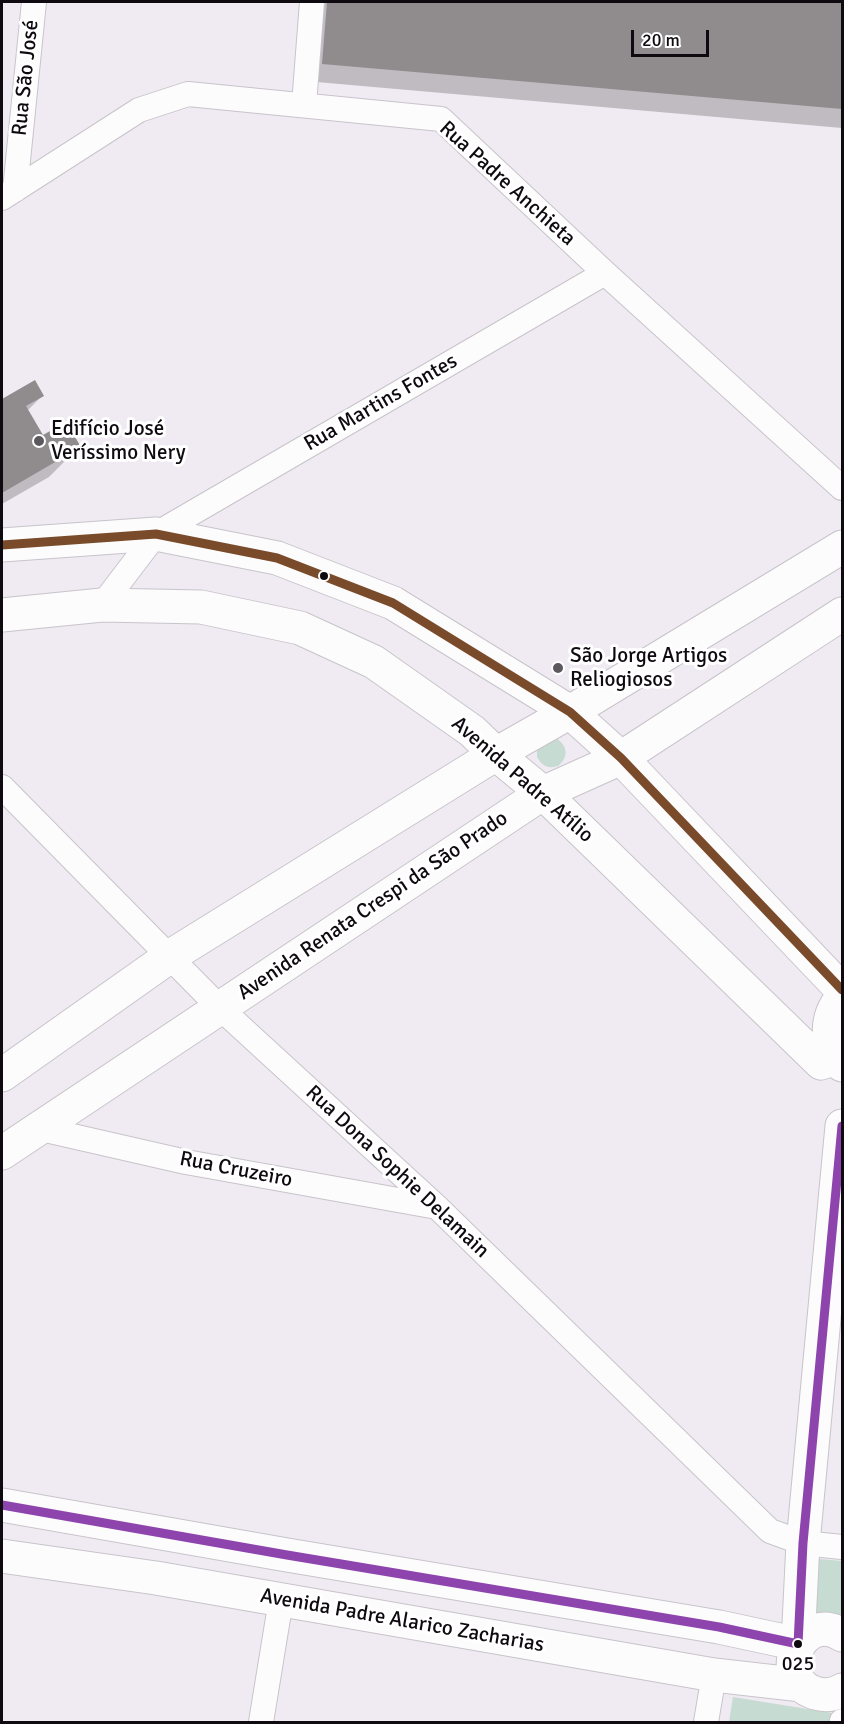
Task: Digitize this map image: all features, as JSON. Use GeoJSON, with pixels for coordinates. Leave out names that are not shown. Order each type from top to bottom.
{"type":"FeatureCollection","features":[{"type":"Feature","properties":{"kind":"street","name":"Rua São José"},"geometry":{"type":"LineString","coordinates":[[8,194],[34,2]]}},
{"type":"Feature","properties":{"kind":"street"},"geometry":{"type":"LineString","coordinates":[[304,105],[312,2]]}},
{"type":"Feature","properties":{"kind":"street","name":"Rua Padre Anchieta"},"geometry":{"type":"LineString","coordinates":[[8,194],[139,110],[188,94],[441,119],[605,273],[843,488]]}},
{"type":"Feature","properties":{"kind":"street","name":"Rua Martins Fontes"},"geometry":{"type":"LineString","coordinates":[[156,534],[605,273]]}},
{"type":"Feature","properties":{"kind":"street"},"geometry":{"type":"LineString","coordinates":[[102,605],[156,534]]}},
{"type":"Feature","properties":{"kind":"street"},"geometry":{"type":"LineString","coordinates":[[2,545],[156,534],[277,558],[393,603],[570,712],[621,758],[843,990]]}},
{"type":"Feature","properties":{"kind":"street"},"geometry":{"type":"LineString","coordinates":[[2,1075],[170,957],[496,754],[570,712],[843,547]]}},
{"type":"Feature","properties":{"kind":"street","name":"Avenida Padre Atílio"},"geometry":{"type":"LineString","coordinates":[[2,615],[102,605],[201,607],[300,628],[374,662],[472,731],[543,793],[821,1062],[839,1062]]}},
{"type":"Feature","properties":{"kind":"street","name":"Avenida Renata Crespi da São Prado"},"geometry":{"type":"LineString","coordinates":[[2,1153],[543,793],[621,758],[843,614]]}},
{"type":"Feature","properties":{"kind":"street","name":"Rua Dona Sophie Delamain"},"geometry":{"type":"LineString","coordinates":[[2,787],[220,1008],[437,1207],[770,1531],[803,1543],[843,1547]]}},
{"type":"Feature","properties":{"kind":"street"},"geometry":{"type":"LineString","coordinates":[[839,1062],[831,1045],[829,1031],[831,1017],[837,1004],[843,998]]}},
{"type":"Feature","properties":{"kind":"street"},"geometry":{"type":"LineString","coordinates":[[802,1685],[793,1665],[798,1644],[803,1543],[843,1126]]}},
{"type":"Feature","properties":{"kind":"street","name":"Rua Cruzeiro"},"geometry":{"type":"LineString","coordinates":[[37,1128],[186,1162],[437,1207]]}},
{"type":"Feature","properties":{"kind":"street"},"geometry":{"type":"LineString","coordinates":[[2,1505],[719,1627],[798,1644]]}},
{"type":"Feature","properties":{"kind":"street","name":"Avenida Padre Alarico Zacharias"},"geometry":{"type":"LineString","coordinates":[[2,1556],[156,1578],[714,1675],[802,1685],[820,1695],[830,1695],[843,1690]]}},
{"type":"Feature","properties":{"kind":"street"},"geometry":{"type":"LineString","coordinates":[[261,1722],[282,1600]]}},
{"type":"Feature","properties":{"kind":"street"},"geometry":{"type":"LineString","coordinates":[[798,1644],[806,1636],[816,1631],[827,1630],[843,1635]]}},
{"type":"Feature","properties":{"kind":"street"},"geometry":{"type":"LineString","coordinates":[[706,1722],[714,1675]]}},
{"type":"Feature","properties":{"kind":"green space"},"geometry":{"type":"Polygon","coordinates":[[[556,738],[565,748],[564,759],[558,766],[546,766],[537,757],[537,747],[556,738]]]}},
{"type":"Feature","properties":{"kind":"green space"},"geometry":{"type":"Polygon","coordinates":[[[819,1559],[842,1561],[842,1616],[815,1614],[819,1559]]]}},
{"type":"Feature","properties":{"kind":"green space"},"geometry":{"type":"Polygon","coordinates":[[[733,1697],[832,1713],[831,1722],[729,1722],[733,1697]]]}},
{"type":"Feature","properties":{"kind":"building"},"geometry":{"type":"Polygon","coordinates":[[[327,2],[842,2],[842,109],[322,64],[327,2]]]}},
{"type":"Feature","properties":{"kind":"building","name":"Edifício José Veríssimo Nery"},"geometry":{"type":"Polygon","coordinates":[[[35,380],[44,396],[26,406],[43,435],[66,422],[81,447],[2,493],[2,399],[35,380]]]}},
{"type":"Feature","properties":{"kind":"transit line"},"geometry":{"type":"LineString","coordinates":[[2,545],[156,534],[277,558],[393,603],[570,712],[621,758],[842,990]]}},
{"type":"Feature","properties":{"kind":"transit line"},"geometry":{"type":"LineString","coordinates":[[2,1505],[719,1627],[798,1644],[803,1543],[842,1126]]}},
{"type":"Feature","properties":{"kind":"place","name":"Edifício José Veríssimo Nery"},"geometry":{"type":"Point","coordinates":[39,441]}},
{"type":"Feature","properties":{"kind":"place","name":"São Jorge Artigos Reliogiosos"},"geometry":{"type":"Point","coordinates":[558,668]}},
{"type":"Feature","properties":{"kind":"place","name":"025"},"geometry":{"type":"Point","coordinates":[798,1644]}}]}
